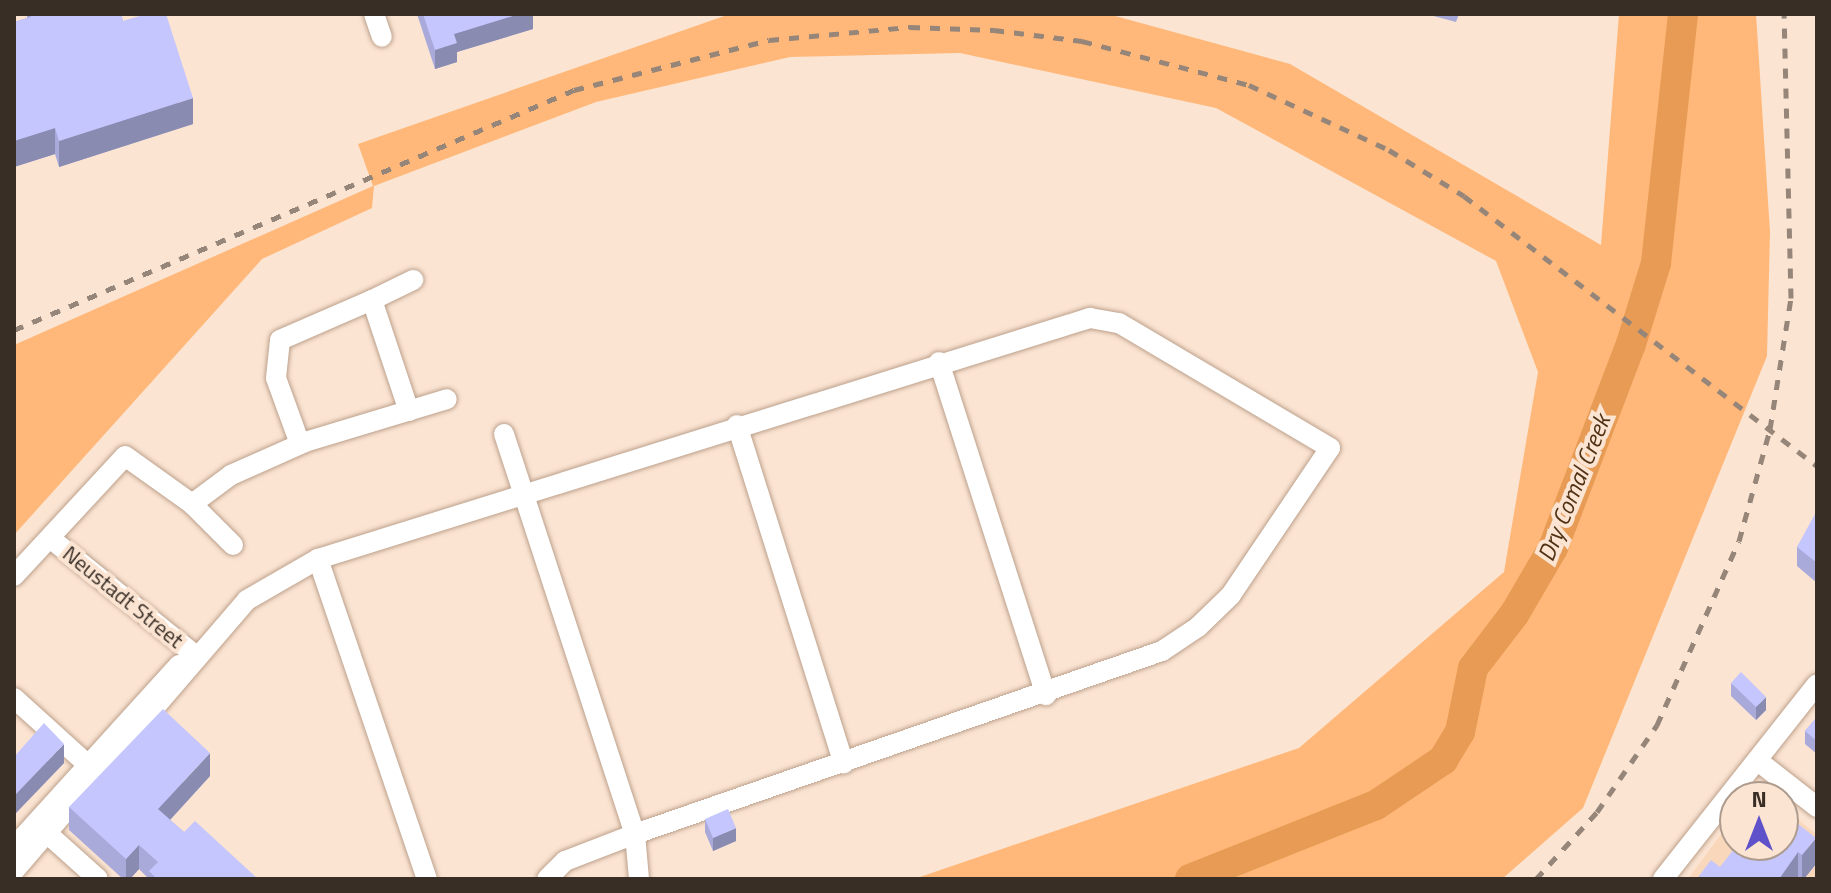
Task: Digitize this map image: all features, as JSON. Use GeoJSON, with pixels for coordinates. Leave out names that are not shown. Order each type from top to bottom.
{"type":"FeatureCollection","features":[{"type":"Feature","properties":{"kind":"street"},"geometry":{"type":"LineString","coordinates":[[374,14],[382,37]]}},
{"type":"Feature","properties":{"kind":"street"},"geometry":{"type":"LineString","coordinates":[[300,444],[276,378],[280,340],[413,280]]}},
{"type":"Feature","properties":{"kind":"street"},"geometry":{"type":"LineString","coordinates":[[372,300],[409,411]]}},
{"type":"Feature","properties":{"kind":"street"},"geometry":{"type":"LineString","coordinates":[[14,871],[42,828],[94,770],[190,673],[194,658],[247,600],[318,559],[1074,321],[1119,323],[1330,448],[1262,553],[1198,627],[1132,666],[635,834],[565,861],[547,879]]}},
{"type":"Feature","properties":{"kind":"street"},"geometry":{"type":"LineString","coordinates":[[939,362],[1046,695]]}},
{"type":"Feature","properties":{"kind":"street"},"geometry":{"type":"LineString","coordinates":[[192,504],[231,475],[300,444],[447,399]]}},
{"type":"Feature","properties":{"kind":"street"},"geometry":{"type":"LineString","coordinates":[[737,425],[844,764]]}},
{"type":"Feature","properties":{"kind":"street"},"geometry":{"type":"LineString","coordinates":[[504,434],[635,834],[639,879]]}},
{"type":"Feature","properties":{"kind":"street"},"geometry":{"type":"LineString","coordinates":[[14,576],[125,456],[192,504],[233,545]]}},
{"type":"Feature","properties":{"kind":"street","name":"Neustadt Street"},"geometry":{"type":"LineString","coordinates":[[50,538],[194,658]]}},
{"type":"Feature","properties":{"kind":"street"},"geometry":{"type":"LineString","coordinates":[[318,559],[427,879]]}},
{"type":"Feature","properties":{"kind":"street"},"geometry":{"type":"LineString","coordinates":[[1663,879],[1817,684]]}},
{"type":"Feature","properties":{"kind":"street"},"geometry":{"type":"LineString","coordinates":[[14,698],[94,770]]}},
{"type":"Feature","properties":{"kind":"street"},"geometry":{"type":"LineString","coordinates":[[1758,761],[1817,807]]}},
{"type":"Feature","properties":{"kind":"street"},"geometry":{"type":"LineString","coordinates":[[14,847],[42,828]]}},
{"type":"Feature","properties":{"kind":"street"},"geometry":{"type":"LineString","coordinates":[[42,828],[98,879]]}},
{"type":"Feature","properties":{"kind":"shaded area"},"geometry":{"type":"Polygon","coordinates":[[[730,14],[1108,14],[1290,64],[1601,245],[1619,14],[1756,14],[1770,232],[1767,356],[1583,808],[1502,879],[914,879],[1299,748],[1504,572],[1538,372],[1496,261],[1216,108],[960,53],[790,57],[596,102],[374,186],[372,208],[262,259],[14,535],[14,345],[373,186],[358,144],[730,14]]]}},
{"type":"Feature","properties":{"kind":"shaded area"},"geometry":{"type":"Polygon","coordinates":[[[1799,820],[1817,835],[1817,879],[1688,879],[1719,837],[1719,861],[1799,861],[1799,820]]]}},
{"type":"Feature","properties":{"kind":"building"},"geometry":{"type":"Polygon","coordinates":[[[30,14],[121,14],[123,21],[146,14],[166,14],[193,98],[59,141],[55,128],[14,141],[14,22],[31,17],[30,14]]]}},
{"type":"Feature","properties":{"kind":"building"},"geometry":{"type":"Polygon","coordinates":[[[423,14],[519,14],[454,34],[457,43],[435,50],[423,14]]]}},
{"type":"Feature","properties":{"kind":"building"},"geometry":{"type":"Polygon","coordinates":[[[1815,514],[1817,516],[1817,563],[1797,547],[1815,514]]]}},
{"type":"Feature","properties":{"kind":"building"},"geometry":{"type":"Polygon","coordinates":[[[1741,672],[1766,697],[1756,707],[1731,683],[1741,672]]]}},
{"type":"Feature","properties":{"kind":"building"},"geometry":{"type":"Polygon","coordinates":[[[163,709],[210,753],[158,809],[184,832],[195,821],[258,879],[157,879],[149,871],[158,862],[139,845],[126,859],[69,807],[163,709]]]}},
{"type":"Feature","properties":{"kind":"building"},"geometry":{"type":"Polygon","coordinates":[[[1817,717],[1817,741],[1805,731],[1817,717]]]}},
{"type":"Feature","properties":{"kind":"building"},"geometry":{"type":"Polygon","coordinates":[[[44,723],[64,744],[15,795],[14,757],[44,723]]]}},
{"type":"Feature","properties":{"kind":"building"},"geometry":{"type":"Polygon","coordinates":[[[728,809],[736,828],[713,838],[705,819],[728,809]]]}},
{"type":"Feature","properties":{"kind":"building"},"geometry":{"type":"Polygon","coordinates":[[[1799,825],[1816,838],[1802,855],[1799,853],[1799,825]]]}},
{"type":"Feature","properties":{"kind":"building"},"geometry":{"type":"Polygon","coordinates":[[[1711,860],[1720,867],[1725,861],[1792,861],[1779,879],[1703,879],[1699,876],[1711,860]]]}},
{"type":"Feature","properties":{"kind":"waterway","name":"Dry Comal Creek"},"geometry":{"type":"LineString","coordinates":[[1190,879],[1376,805],[1443,760],[1460,732],[1473,668],[1515,613],[1553,548],[1631,344],[1656,263],[1683,14]]}},
{"type":"Feature","properties":{"kind":"waterway"},"geometry":{"type":"LineString","coordinates":[[1216,879],[1218,868]]}},
{"type":"Feature","properties":{"kind":"railway"},"geometry":{"type":"LineString","coordinates":[[1536,879],[1597,812],[1657,725],[1739,541],[1770,429],[1791,298],[1784,14]]}},
{"type":"Feature","properties":{"kind":"railway"},"geometry":{"type":"LineString","coordinates":[[14,330],[574,90],[769,40],[910,27],[994,30],[1082,41],[1249,85],[1389,150],[1464,196],[1817,466]]}}]}
